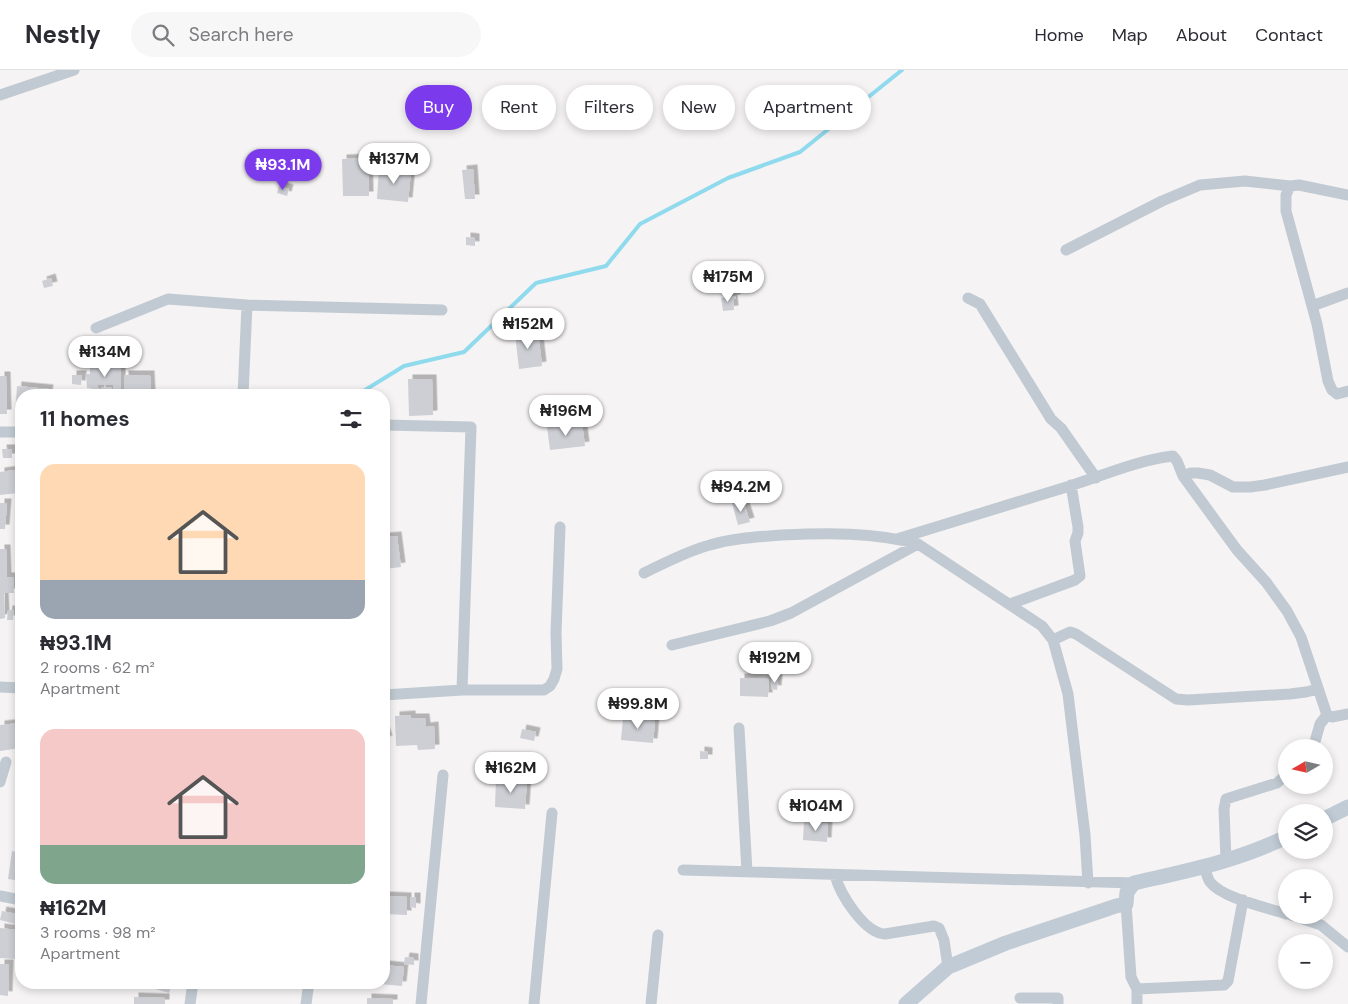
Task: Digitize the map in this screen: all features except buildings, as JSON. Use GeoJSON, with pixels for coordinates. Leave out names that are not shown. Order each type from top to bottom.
{"type":"FeatureCollection","features":[{"type":"Feature","properties":{"kind":"street"},"geometry":{"type":"LineString","coordinates":[[0,94],[74,70]]}},
{"type":"Feature","properties":{"kind":"street"},"geometry":{"type":"LineString","coordinates":[[1066,250],[1162,201],[1200,184],[1245,181],[1290,186],[1300,185],[1348,195]]}},
{"type":"Feature","properties":{"kind":"street"},"geometry":{"type":"LineString","coordinates":[[1290,186],[1286,195],[1286,211],[1317,324],[1328,381],[1332,390],[1337,394],[1348,391]]}},
{"type":"Feature","properties":{"kind":"street"},"geometry":{"type":"LineString","coordinates":[[1312,306],[1348,293]]}},
{"type":"Feature","properties":{"kind":"street"},"geometry":{"type":"LineString","coordinates":[[968,298],[980,304],[1051,419],[1061,428],[1096,478]]}},
{"type":"Feature","properties":{"kind":"street"},"geometry":{"type":"LineString","coordinates":[[96,328],[168,299],[247,305],[442,310]]}},
{"type":"Feature","properties":{"kind":"street"},"geometry":{"type":"LineString","coordinates":[[243,389],[247,305]]}},
{"type":"Feature","properties":{"kind":"street"},"geometry":{"type":"LineString","coordinates":[[390,425],[471,428],[462,690]]}},
{"type":"Feature","properties":{"kind":"street"},"geometry":{"type":"LineString","coordinates":[[0,432],[15,432]]}},
{"type":"Feature","properties":{"kind":"street"},"geometry":{"type":"LineString","coordinates":[[897,539],[1153,459],[1173,456],[1183,476],[1236,550],[1266,582],[1287,611],[1301,637],[1327,715]]}},
{"type":"Feature","properties":{"kind":"street"},"geometry":{"type":"LineString","coordinates":[[1183,476],[1198,473],[1210,475],[1233,486],[1250,487],[1348,467]]}},
{"type":"Feature","properties":{"kind":"street"},"geometry":{"type":"LineString","coordinates":[[1010,604],[1076,580],[1080,576],[1075,541],[1078,527],[1071,486]]}},
{"type":"Feature","properties":{"kind":"street"},"geometry":{"type":"LineString","coordinates":[[390,694],[462,690],[544,690],[550,686],[557,669],[556,633],[560,527]]}},
{"type":"Feature","properties":{"kind":"street"},"geometry":{"type":"LineString","coordinates":[[644,573],[708,545],[726,541],[817,533],[868,535],[918,544],[1042,626],[1053,640],[1068,694],[1085,836],[1088,882]]}},
{"type":"Feature","properties":{"kind":"street"},"geometry":{"type":"LineString","coordinates":[[672,645],[770,621],[791,613],[918,544]]}},
{"type":"Feature","properties":{"kind":"street"},"geometry":{"type":"LineString","coordinates":[[1053,640],[1070,632],[1076,634],[1176,699],[1188,700],[1290,694],[1318,688]]}},
{"type":"Feature","properties":{"kind":"street"},"geometry":{"type":"LineString","coordinates":[[0,687],[15,688]]}},
{"type":"Feature","properties":{"kind":"street"},"geometry":{"type":"LineString","coordinates":[[1327,715],[1332,717],[1348,714]]}},
{"type":"Feature","properties":{"kind":"street"},"geometry":{"type":"LineString","coordinates":[[1316,739],[1320,724],[1327,715]]}},
{"type":"Feature","properties":{"kind":"street"},"geometry":{"type":"LineString","coordinates":[[739,728],[747,872]]}},
{"type":"Feature","properties":{"kind":"street"},"geometry":{"type":"LineString","coordinates":[[0,782],[6,762]]}},
{"type":"Feature","properties":{"kind":"street"},"geometry":{"type":"LineString","coordinates":[[421,1004],[443,775]]}},
{"type":"Feature","properties":{"kind":"street"},"geometry":{"type":"LineString","coordinates":[[1226,860],[1224,809],[1226,799],[1278,782]]}},
{"type":"Feature","properties":{"kind":"street"},"geometry":{"type":"LineString","coordinates":[[1333,814],[1348,807]]}},
{"type":"Feature","properties":{"kind":"street"},"geometry":{"type":"LineString","coordinates":[[534,1004],[552,813]]}},
{"type":"Feature","properties":{"kind":"street"},"geometry":{"type":"LineString","coordinates":[[683,870],[1134,883],[1205,867],[1250,853],[1278,841]]}},
{"type":"Feature","properties":{"kind":"street"},"geometry":{"type":"LineString","coordinates":[[1205,867],[1209,881],[1219,890],[1230,896],[1278,911]]}},
{"type":"Feature","properties":{"kind":"street"},"geometry":{"type":"LineString","coordinates":[[835,875],[847,902],[871,929],[879,934],[934,926],[939,928],[944,940],[948,967]]}},
{"type":"Feature","properties":{"kind":"street"},"geometry":{"type":"LineString","coordinates":[[1134,883],[1127,892],[1126,904],[1131,976],[1137,989],[1137,1004]]}},
{"type":"Feature","properties":{"kind":"street"},"geometry":{"type":"LineString","coordinates":[[0,896],[15,899]]}},
{"type":"Feature","properties":{"kind":"street"},"geometry":{"type":"LineString","coordinates":[[1137,989],[1224,986],[1228,981],[1243,900]]}},
{"type":"Feature","properties":{"kind":"street"},"geometry":{"type":"LineString","coordinates":[[906,1004],[948,967],[1006,943],[1126,904]]}},
{"type":"Feature","properties":{"kind":"street"},"geometry":{"type":"LineString","coordinates":[[1318,924],[1348,947]]}},
{"type":"Feature","properties":{"kind":"street"},"geometry":{"type":"LineString","coordinates":[[651,1004],[658,935]]}},
{"type":"Feature","properties":{"kind":"street"},"geometry":{"type":"LineString","coordinates":[[190,1004],[192,989]]}},
{"type":"Feature","properties":{"kind":"street"},"geometry":{"type":"LineString","coordinates":[[306,1004],[308,989]]}},
{"type":"Feature","properties":{"kind":"street"},"geometry":{"type":"LineString","coordinates":[[1020,998],[1058,998],[1058,1004]]}},
{"type":"Feature","properties":{"kind":"waterway"},"geometry":{"type":"LineString","coordinates":[[367,389],[404,366],[464,352],[536,283],[606,266],[640,224],[728,178],[800,152],[902,70]]}}]}
